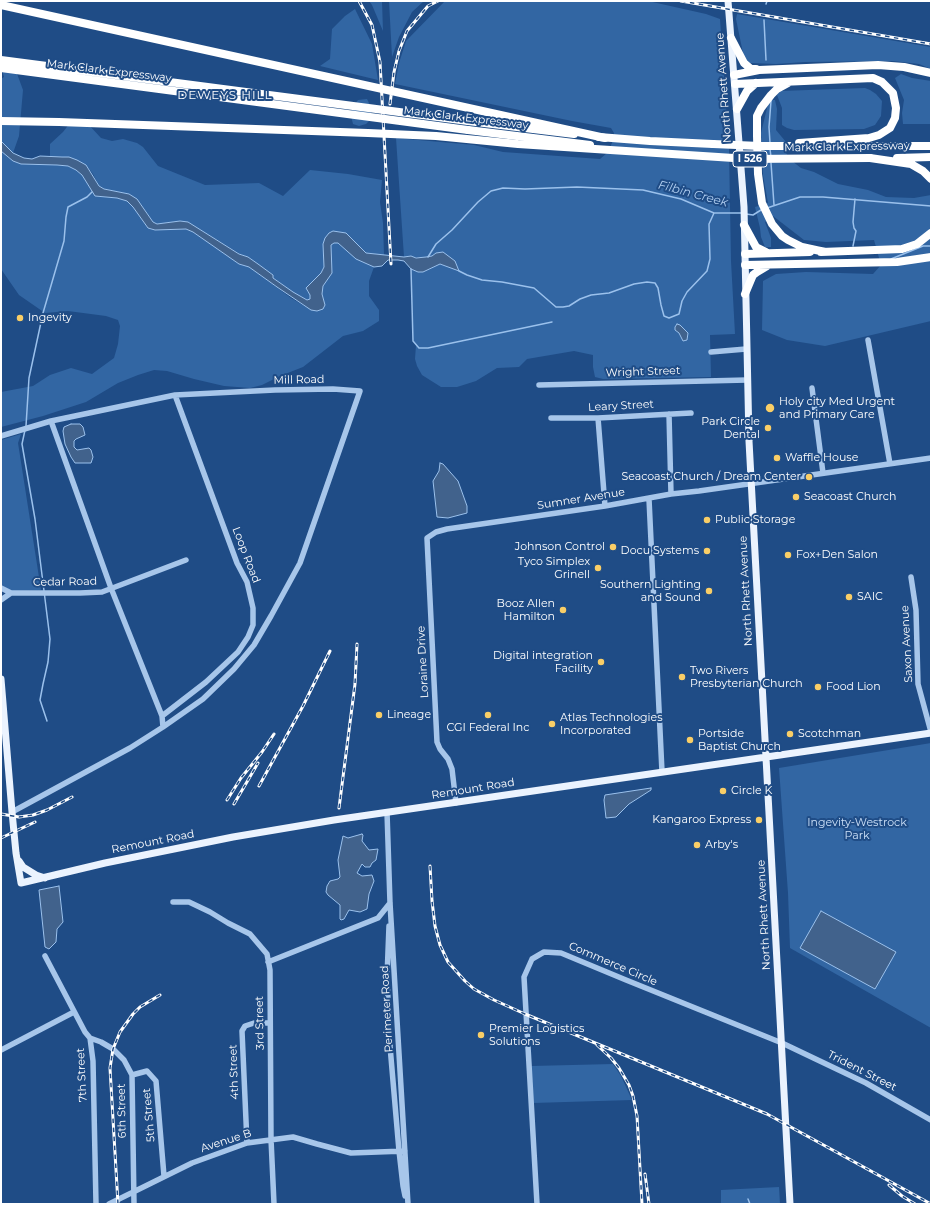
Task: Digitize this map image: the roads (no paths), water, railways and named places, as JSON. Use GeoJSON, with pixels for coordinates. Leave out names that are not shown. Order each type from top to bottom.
{"type":"FeatureCollection","features":[{"type":"Feature","properties":{"kind":"highway"},"geometry":{"type":"LineString","coordinates":[[1,5],[605,138]]}},
{"type":"Feature","properties":{"kind":"highway"},"geometry":{"type":"LineString","coordinates":[[731,38],[744,63],[751,69],[759,70],[890,65],[931,73]]}},
{"type":"Feature","properties":{"kind":"highway","name":"Mark Clark Expressway"},"geometry":{"type":"LineString","coordinates":[[1,60],[492,125],[605,138],[650,142],[760,146],[931,146]]}},
{"type":"Feature","properties":{"kind":"highway","name":"Mark Clark Expressway"},"geometry":{"type":"LineString","coordinates":[[1,68],[630,151],[749,159],[931,157]]}},
{"type":"Feature","properties":{"kind":"highway"},"geometry":{"type":"LineString","coordinates":[[734,75],[759,70]]}},
{"type":"Feature","properties":{"kind":"highway"},"geometry":{"type":"LineString","coordinates":[[735,84],[873,78],[886,85],[892,93],[896,108],[895,118],[890,128],[879,135],[869,138],[760,146]]}},
{"type":"Feature","properties":{"kind":"highway"},"geometry":{"type":"LineString","coordinates":[[794,81],[784,84],[771,95],[761,108],[758,116],[756,136],[762,203],[772,224],[777,231],[788,240],[810,250],[825,252]]}},
{"type":"Feature","properties":{"kind":"highway"},"geometry":{"type":"LineString","coordinates":[[736,109],[747,91],[756,83]]}},
{"type":"Feature","properties":{"kind":"highway"},"geometry":{"type":"LineString","coordinates":[[1,122],[60,122],[436,136],[518,144],[630,151]]}},
{"type":"Feature","properties":{"kind":"highway"},"geometry":{"type":"LineString","coordinates":[[870,158],[911,164],[923,171],[931,179]]}},
{"type":"Feature","properties":{"kind":"highway"},"geometry":{"type":"LineString","coordinates":[[744,225],[756,247],[766,252],[825,252],[902,249],[910,248],[924,240],[931,232]]}},
{"type":"Feature","properties":{"kind":"highway"},"geometry":{"type":"LineString","coordinates":[[745,254],[773,252]]}},
{"type":"Feature","properties":{"kind":"highway"},"geometry":{"type":"LineString","coordinates":[[745,265],[897,262],[931,257]]}},
{"type":"Feature","properties":{"kind":"highway"},"geometry":{"type":"LineString","coordinates":[[745,294],[754,275],[768,265]]}},
{"type":"Feature","properties":{"kind":"main road","name":"North Rhett Avenue"},"geometry":{"type":"LineString","coordinates":[[728,1],[744,207],[747,380],[790,1204]]}},
{"type":"Feature","properties":{"kind":"main road"},"geometry":{"type":"LineString","coordinates":[[1,679],[17,855],[23,867],[36,875],[45,878]]}},
{"type":"Feature","properties":{"kind":"main road","name":"Remount Road"},"geometry":{"type":"LineString","coordinates":[[17,855],[19,884],[105,863],[233,837],[387,812],[931,733]]}},
{"type":"Feature","properties":{"kind":"street"},"geometry":{"type":"LineString","coordinates":[[868,340],[890,464]]}},
{"type":"Feature","properties":{"kind":"street"},"geometry":{"type":"LineString","coordinates":[[711,352],[746,349]]}},
{"type":"Feature","properties":{"kind":"street","name":"Wright Street"},"geometry":{"type":"LineString","coordinates":[[539,385],[747,380]]}},
{"type":"Feature","properties":{"kind":"street"},"geometry":{"type":"LineString","coordinates":[[812,388],[823,473]]}},
{"type":"Feature","properties":{"kind":"street","name":"Mill Road"},"geometry":{"type":"LineString","coordinates":[[1,436],[51,422],[175,395],[275,390],[333,389],[360,392],[300,563],[254,645],[234,669],[203,699],[163,727]]}},
{"type":"Feature","properties":{"kind":"street","name":"Loop Road"},"geometry":{"type":"LineString","coordinates":[[162,716],[206,682],[238,652],[248,637],[253,624],[253,608],[247,582],[237,563],[175,395]]}},
{"type":"Feature","properties":{"kind":"street","name":"Leary Street"},"geometry":{"type":"LineString","coordinates":[[551,418],[598,418],[691,413]]}},
{"type":"Feature","properties":{"kind":"street"},"geometry":{"type":"LineString","coordinates":[[669,414],[671,494]]}},
{"type":"Feature","properties":{"kind":"street"},"geometry":{"type":"LineString","coordinates":[[598,418],[605,506]]}},
{"type":"Feature","properties":{"kind":"street"},"geometry":{"type":"LineString","coordinates":[[12,812],[130,748],[163,727],[162,716],[111,588],[51,422]]}},
{"type":"Feature","properties":{"kind":"street","name":"Sumner Avenue"},"geometry":{"type":"LineString","coordinates":[[447,529],[605,506],[671,494],[696,492],[931,458]]}},
{"type":"Feature","properties":{"kind":"street"},"geometry":{"type":"LineString","coordinates":[[648,499],[662,772]]}},
{"type":"Feature","properties":{"kind":"street","name":"Loraine Drive"},"geometry":{"type":"LineString","coordinates":[[447,529],[436,532],[427,538],[427,546],[436,742],[448,758],[452,769],[456,803]]}},
{"type":"Feature","properties":{"kind":"street","name":"Cedar Road"},"geometry":{"type":"LineString","coordinates":[[1,588],[10,593],[102,592],[186,560]]}},
{"type":"Feature","properties":{"kind":"street","name":"Saxon Avenue"},"geometry":{"type":"LineString","coordinates":[[910,577],[916,610],[918,684],[931,733]]}},
{"type":"Feature","properties":{"kind":"street"},"geometry":{"type":"LineString","coordinates":[[1,600],[10,593]]}},
{"type":"Feature","properties":{"kind":"street","name":"Perimeter Road"},"geometry":{"type":"LineString","coordinates":[[387,812],[390,903],[398,1015],[402,1151],[407,1204]]}},
{"type":"Feature","properties":{"kind":"street","name":"3rd Street"},"geometry":{"type":"LineString","coordinates":[[173,902],[189,902],[250,934],[267,954],[270,970],[271,1139],[274,1204]]}},
{"type":"Feature","properties":{"kind":"street"},"geometry":{"type":"LineString","coordinates":[[268,962],[378,918],[390,903]]}},
{"type":"Feature","properties":{"kind":"street"},"geometry":{"type":"LineString","coordinates":[[391,910],[387,954],[391,1062],[402,1151]]}},
{"type":"Feature","properties":{"kind":"street","name":"Commerce Circle"},"geometry":{"type":"LineString","coordinates":[[537,1204],[524,977],[532,959],[544,952],[561,953],[782,1043]]}},
{"type":"Feature","properties":{"kind":"street","name":"7th Street"},"geometry":{"type":"LineString","coordinates":[[45,956],[74,1012],[90,1038],[93,1061],[96,1204]]}},
{"type":"Feature","properties":{"kind":"street"},"geometry":{"type":"LineString","coordinates":[[1,1050],[74,1012]]}},
{"type":"Feature","properties":{"kind":"street"},"geometry":{"type":"LineString","coordinates":[[389,1016],[398,1015]]}},
{"type":"Feature","properties":{"kind":"street","name":"4th Street"},"geometry":{"type":"LineString","coordinates":[[247,1143],[242,1030],[245,1026],[254,1023],[270,1023]]}},
{"type":"Feature","properties":{"kind":"street","name":"6th Street"},"geometry":{"type":"LineString","coordinates":[[90,1038],[102,1042],[113,1050],[124,1060],[132,1075],[134,1204]]}},
{"type":"Feature","properties":{"kind":"street","name":"Trident Street"},"geometry":{"type":"LineString","coordinates":[[782,1043],[866,1083],[931,1120]]}},
{"type":"Feature","properties":{"kind":"street","name":"5th Street"},"geometry":{"type":"LineString","coordinates":[[132,1075],[147,1071],[156,1081],[164,1176]]}},
{"type":"Feature","properties":{"kind":"street","name":"Avenue B"},"geometry":{"type":"LineString","coordinates":[[109,1204],[192,1163],[247,1143],[293,1136],[351,1153],[402,1151]]}},
{"type":"Feature","properties":{"kind":"waterway"},"geometry":{"type":"LineString","coordinates":[[764,20],[766,60]]}},
{"type":"Feature","properties":{"kind":"waterway"},"geometry":{"type":"LineString","coordinates":[[770,143],[769,127],[771,101]]}},
{"type":"Feature","properties":{"kind":"waterway"},"geometry":{"type":"LineString","coordinates":[[770,149],[771,157]]}},
{"type":"Feature","properties":{"kind":"waterway"},"geometry":{"type":"LineString","coordinates":[[771,163],[774,205]]}},
{"type":"Feature","properties":{"kind":"waterway","name":"Filbin Creek"},"geometry":{"type":"LineString","coordinates":[[428,257],[436,244],[452,230],[478,202],[491,191],[503,188],[525,189],[577,187],[643,190],[681,199],[714,213],[742,213]]}},
{"type":"Feature","properties":{"kind":"waterway"},"geometry":{"type":"LineString","coordinates":[[26,426],[29,378],[43,313],[64,241],[68,207],[87,197],[92,192]]}},
{"type":"Feature","properties":{"kind":"waterway","name":"Filbin Creek"},"geometry":{"type":"LineString","coordinates":[[767,208],[800,197],[823,197],[931,206]]}},
{"type":"Feature","properties":{"kind":"waterway"},"geometry":{"type":"LineString","coordinates":[[853,246],[856,231],[853,222],[855,199]]}},
{"type":"Feature","properties":{"kind":"waterway","name":"Filbin Creek"},"geometry":{"type":"LineString","coordinates":[[746,214],[753,215],[761,210]]}},
{"type":"Feature","properties":{"kind":"waterway"},"geometry":{"type":"LineString","coordinates":[[459,271],[482,280],[534,288],[556,307],[569,306],[580,299],[591,295],[609,293],[634,284],[647,282],[655,283],[658,288],[664,316],[669,318],[679,314],[682,301],[687,292],[707,271],[710,259],[709,224],[714,213]]}},
{"type":"Feature","properties":{"kind":"waterway"},"geometry":{"type":"LineString","coordinates":[[891,259],[923,246],[931,246]]}},
{"type":"Feature","properties":{"kind":"waterway"},"geometry":{"type":"LineString","coordinates":[[411,269],[413,341],[419,348],[428,348],[552,322]]}},
{"type":"Feature","properties":{"kind":"waterway"},"geometry":{"type":"LineString","coordinates":[[25,430],[22,444],[35,519],[50,639],[48,662],[40,700],[47,721]]}},
{"type":"Feature","properties":{"kind":"waterway"},"geometry":{"type":"LineString","coordinates":[[748,1199],[750,1204]]}},
{"type":"Feature","properties":{"kind":"railway"},"geometry":{"type":"LineString","coordinates":[[359,1],[372,25],[380,62],[391,264]]}},
{"type":"Feature","properties":{"kind":"railway"},"geometry":{"type":"LineString","coordinates":[[390,104],[394,72],[399,51],[407,31],[428,6],[438,1]]}},
{"type":"Feature","properties":{"kind":"railway"},"geometry":{"type":"LineString","coordinates":[[681,1],[931,44]]}},
{"type":"Feature","properties":{"kind":"railway"},"geometry":{"type":"LineString","coordinates":[[339,808],[355,684],[357,644]]}},
{"type":"Feature","properties":{"kind":"railway"},"geometry":{"type":"LineString","coordinates":[[259,786],[303,706],[330,651]]}},
{"type":"Feature","properties":{"kind":"railway"},"geometry":{"type":"LineString","coordinates":[[227,800],[241,778],[262,752],[274,734]]}},
{"type":"Feature","properties":{"kind":"railway"},"geometry":{"type":"LineString","coordinates":[[234,804],[258,763]]}},
{"type":"Feature","properties":{"kind":"railway"},"geometry":{"type":"LineString","coordinates":[[1,814],[19,817],[33,815],[47,810],[72,797]]}},
{"type":"Feature","properties":{"kind":"railway"},"geometry":{"type":"LineString","coordinates":[[1,838],[35,822]]}},
{"type":"Feature","properties":{"kind":"railway"},"geometry":{"type":"LineString","coordinates":[[430,866],[435,926],[440,945],[448,962],[474,989],[525,1014],[767,1114],[931,1204]]}},
{"type":"Feature","properties":{"kind":"railway"},"geometry":{"type":"LineString","coordinates":[[118,1204],[110,1068],[113,1049],[120,1032],[133,1014],[140,1007],[160,995]]}},
{"type":"Feature","properties":{"kind":"railway"},"geometry":{"type":"LineString","coordinates":[[597,1045],[619,1068],[629,1085],[633,1096],[637,1116],[642,1204]]}},
{"type":"Feature","properties":{"kind":"railway"},"geometry":{"type":"LineString","coordinates":[[645,1174],[649,1204]]}},
{"type":"Feature","properties":{"kind":"railway"},"geometry":{"type":"LineString","coordinates":[[889,1185],[902,1196],[915,1204]]}},
{"type":"Feature","properties":{"kind":"place","name":"Ingevity"},"geometry":{"type":"Point","coordinates":[20,318]}},
{"type":"Feature","properties":{"kind":"place","name":"Holy city Med Urgent and Primary Care"},"geometry":{"type":"Point","coordinates":[770,408]}},
{"type":"Feature","properties":{"kind":"place","name":"Park Circle Dental"},"geometry":{"type":"Point","coordinates":[768,428]}},
{"type":"Feature","properties":{"kind":"place","name":"Waffle House"},"geometry":{"type":"Point","coordinates":[777,458]}},
{"type":"Feature","properties":{"kind":"place","name":"Seacoast Church / Dream Center"},"geometry":{"type":"Point","coordinates":[809,477]}},
{"type":"Feature","properties":{"kind":"place","name":"Seacoast Church"},"geometry":{"type":"Point","coordinates":[796,497]}},
{"type":"Feature","properties":{"kind":"place","name":"Public Storage"},"geometry":{"type":"Point","coordinates":[707,520]}},
{"type":"Feature","properties":{"kind":"place","name":"Johnson Control"},"geometry":{"type":"Point","coordinates":[613,547]}},
{"type":"Feature","properties":{"kind":"place","name":"Docu Systems"},"geometry":{"type":"Point","coordinates":[707,551]}},
{"type":"Feature","properties":{"kind":"place","name":"Fox+Den Salon"},"geometry":{"type":"Point","coordinates":[788,555]}},
{"type":"Feature","properties":{"kind":"place","name":"Tyco Simplex Grinell"},"geometry":{"type":"Point","coordinates":[598,568]}},
{"type":"Feature","properties":{"kind":"place","name":"Southern Lighting and Sound"},"geometry":{"type":"Point","coordinates":[709,591]}},
{"type":"Feature","properties":{"kind":"place","name":"SAIC"},"geometry":{"type":"Point","coordinates":[849,597]}},
{"type":"Feature","properties":{"kind":"place","name":"Booz Allen Hamilton"},"geometry":{"type":"Point","coordinates":[563,610]}},
{"type":"Feature","properties":{"kind":"place","name":"Digital integration Facility"},"geometry":{"type":"Point","coordinates":[601,662]}},
{"type":"Feature","properties":{"kind":"place","name":"Two Rivers Presbyterian Church"},"geometry":{"type":"Point","coordinates":[682,677]}},
{"type":"Feature","properties":{"kind":"place","name":"Food Lion"},"geometry":{"type":"Point","coordinates":[818,687]}},
{"type":"Feature","properties":{"kind":"place","name":"Lineage"},"geometry":{"type":"Point","coordinates":[379,715]}},
{"type":"Feature","properties":{"kind":"place","name":"CGI Federal Inc"},"geometry":{"type":"Point","coordinates":[488,715]}},
{"type":"Feature","properties":{"kind":"place","name":"Atlas Technologies Incorporated"},"geometry":{"type":"Point","coordinates":[552,724]}},
{"type":"Feature","properties":{"kind":"place","name":"Scotchman"},"geometry":{"type":"Point","coordinates":[790,734]}},
{"type":"Feature","properties":{"kind":"place","name":"Portside Baptist Church"},"geometry":{"type":"Point","coordinates":[690,740]}},
{"type":"Feature","properties":{"kind":"place","name":"Circle K"},"geometry":{"type":"Point","coordinates":[723,791]}},
{"type":"Feature","properties":{"kind":"place","name":"Kangaroo Express"},"geometry":{"type":"Point","coordinates":[759,820]}},
{"type":"Feature","properties":{"kind":"place","name":"Arby's"},"geometry":{"type":"Point","coordinates":[697,845]}},
{"type":"Feature","properties":{"kind":"place","name":"Premier Logistics Solutions"},"geometry":{"type":"Point","coordinates":[481,1035]}},
{"type":"Feature","properties":{"kind":"district","name":"DEWEYS HILL"},"geometry":{"type":"Point","coordinates":[225,95]}},
{"type":"Feature","properties":{"kind":"park label","name":"Ingevity-Westrock Park"},"geometry":{"type":"Point","coordinates":[857,829]}}]}
